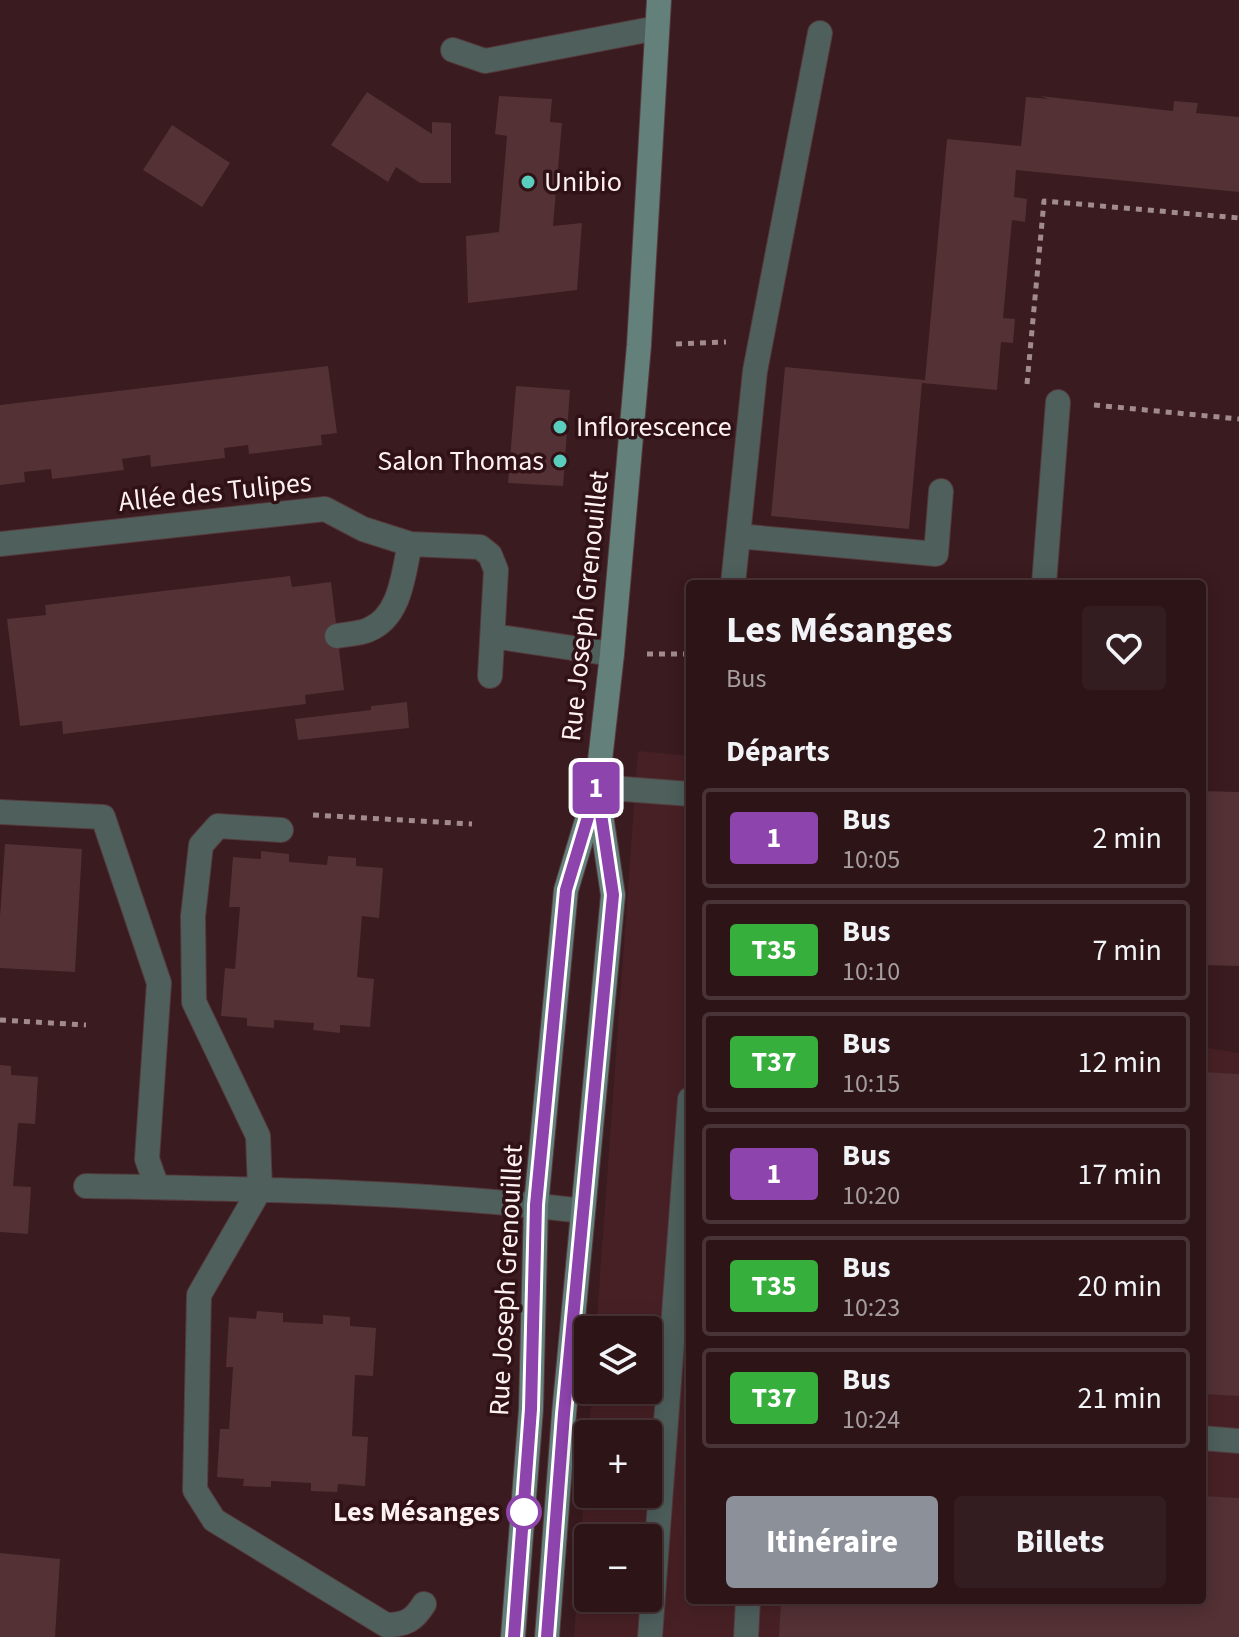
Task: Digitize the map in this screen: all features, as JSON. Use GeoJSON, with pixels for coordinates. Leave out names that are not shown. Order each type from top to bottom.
{"type":"FeatureCollection","features":[{"type":"Feature","properties":{"kind":"main road","name":"Rue Joseph Grenouillet"},"geometry":{"type":"LineString","coordinates":[[513,1637],[531,1409],[536,1205],[566,890],[597,787],[612,654],[639,345],[659,0]]}},
{"type":"Feature","properties":{"kind":"main road","name":"Rue Joseph Grenouillet"},"geometry":{"type":"LineString","coordinates":[[547,1637],[613,895],[597,787]]}},
{"type":"Feature","properties":{"kind":"lane"},"geometry":{"type":"LineString","coordinates":[[453,50],[485,61],[657,28]]}},
{"type":"Feature","properties":{"kind":"lane"},"geometry":{"type":"LineString","coordinates":[[733,580],[755,371],[820,33]]}},
{"type":"Feature","properties":{"kind":"lane"},"geometry":{"type":"LineString","coordinates":[[1044,580],[1058,402]]}},
{"type":"Feature","properties":{"kind":"lane"},"geometry":{"type":"LineString","coordinates":[[738,536],[936,554],[941,491]]}},
{"type":"Feature","properties":{"kind":"lane","name":"Allée des Tulipes"},"geometry":{"type":"LineString","coordinates":[[0,544],[325,509],[363,529],[410,544],[480,547],[490,555],[496,570],[490,676]]}},
{"type":"Feature","properties":{"kind":"lane"},"geometry":{"type":"LineString","coordinates":[[337,636],[367,631],[389,616],[395,605],[410,544]]}},
{"type":"Feature","properties":{"kind":"lane"},"geometry":{"type":"LineString","coordinates":[[493,636],[612,654]]}},
{"type":"Feature","properties":{"kind":"lane"},"geometry":{"type":"LineString","coordinates":[[597,787],[686,794]]}},
{"type":"Feature","properties":{"kind":"lane"},"geometry":{"type":"LineString","coordinates":[[0,812],[103,817],[159,983],[147,1159],[157,1187]]}},
{"type":"Feature","properties":{"kind":"lane"},"geometry":{"type":"LineString","coordinates":[[281,830],[218,826],[201,845],[193,916],[194,1002],[258,1136],[260,1189],[199,1295],[195,1490],[214,1520],[386,1625],[399,1625],[414,1619],[424,1604]]}},
{"type":"Feature","properties":{"kind":"lane"},"geometry":{"type":"LineString","coordinates":[[86,1186],[260,1189],[536,1205],[583,1211]]}},
{"type":"Feature","properties":{"kind":"lane"},"geometry":{"type":"LineString","coordinates":[[650,1637],[686,1189]]}},
{"type":"Feature","properties":{"kind":"lane"},"geometry":{"type":"LineString","coordinates":[[1206,1438],[1239,1441]]}},
{"type":"Feature","properties":{"kind":"lane"},"geometry":{"type":"LineString","coordinates":[[746,1637],[748,1604]]}},
{"type":"Feature","properties":{"kind":"path"},"geometry":{"type":"LineString","coordinates":[[1239,218],[1044,201],[1026,396],[1058,402],[1239,419]]}},
{"type":"Feature","properties":{"kind":"path"},"geometry":{"type":"LineString","coordinates":[[639,345],[760,342]]}},
{"type":"Feature","properties":{"kind":"path"},"geometry":{"type":"LineString","coordinates":[[281,830],[307,815],[472,824]]}},
{"type":"Feature","properties":{"kind":"path"},"geometry":{"type":"LineString","coordinates":[[0,1020],[86,1025]]}},
{"type":"Feature","properties":{"kind":"shaded area"},"geometry":{"type":"Polygon","coordinates":[[[638,751],[686,756],[686,1604],[1206,1604],[1206,1048],[1239,1053],[1239,1637],[574,1637],[576,1612],[662,1612],[662,1524],[582,1524],[583,1508],[662,1508],[662,1420],[590,1420],[591,1404],[662,1404],[662,1316],[597,1316],[638,751]]]}},
{"type":"Feature","properties":{"kind":"building"},"geometry":{"type":"Polygon","coordinates":[[[367,92],[432,134],[432,122],[451,123],[451,183],[420,183],[396,167],[388,182],[331,145],[367,92]]]}},
{"type":"Feature","properties":{"kind":"building"},"geometry":{"type":"Polygon","coordinates":[[[499,96],[552,99],[550,122],[562,123],[553,226],[582,223],[577,290],[468,303],[466,236],[499,232],[507,136],[495,134],[499,96]]]}},
{"type":"Feature","properties":{"kind":"building"},"geometry":{"type":"Polygon","coordinates":[[[1040,96],[1173,111],[1174,101],[1198,103],[1196,113],[1239,117],[1239,192],[1016,170],[1014,197],[1027,199],[1025,222],[1012,220],[1003,318],[1015,319],[1013,343],[1001,342],[997,390],[922,383],[909,529],[771,516],[785,367],[925,380],[947,139],[1021,146],[1026,97],[1049,99],[1040,96]]]}},
{"type":"Feature","properties":{"kind":"building"},"geometry":{"type":"Polygon","coordinates":[[[172,125],[230,163],[202,207],[143,170],[172,125]]]}},
{"type":"Feature","properties":{"kind":"building"},"geometry":{"type":"Polygon","coordinates":[[[328,366],[337,433],[321,435],[322,445],[249,454],[248,445],[224,448],[225,458],[151,467],[150,455],[122,459],[124,470],[52,479],[51,469],[24,472],[25,482],[0,485],[0,405],[328,366]]]}},
{"type":"Feature","properties":{"kind":"building"},"geometry":{"type":"Polygon","coordinates":[[[516,386],[570,390],[563,486],[508,483],[516,386]]]}},
{"type":"Feature","properties":{"kind":"building"},"geometry":{"type":"Polygon","coordinates":[[[290,576],[292,587],[331,582],[344,690],[305,695],[306,704],[63,734],[62,721],[20,726],[7,619],[46,615],[45,605],[290,576]]]}},
{"type":"Feature","properties":{"kind":"building"},"geometry":{"type":"Polygon","coordinates":[[[407,702],[409,728],[298,740],[295,719],[371,710],[371,706],[407,702]]]}},
{"type":"Feature","properties":{"kind":"building"},"geometry":{"type":"Polygon","coordinates":[[[1206,791],[1239,792],[1239,966],[1206,965],[1206,791]]]}},
{"type":"Feature","properties":{"kind":"building"},"geometry":{"type":"Polygon","coordinates":[[[5,844],[82,849],[75,972],[0,968],[5,844]]]}},
{"type":"Feature","properties":{"kind":"building"},"geometry":{"type":"Polygon","coordinates":[[[261,851],[289,854],[289,862],[327,865],[328,856],[356,858],[356,866],[383,868],[379,918],[362,916],[357,977],[374,979],[370,1027],[340,1025],[340,1033],[313,1030],[314,1023],[274,1020],[274,1028],[247,1026],[247,1018],[221,1016],[225,968],[235,969],[240,907],[229,907],[233,857],[261,859],[261,851]]]}},
{"type":"Feature","properties":{"kind":"building"},"geometry":{"type":"Polygon","coordinates":[[[0,1065],[11,1066],[11,1075],[38,1077],[35,1124],[18,1123],[13,1186],[31,1187],[28,1234],[0,1232],[0,1065]]]}},
{"type":"Feature","properties":{"kind":"building"},"geometry":{"type":"Polygon","coordinates":[[[1206,1072],[1239,1074],[1239,1396],[1206,1394],[1206,1072]]]}},
{"type":"Feature","properties":{"kind":"building"},"geometry":{"type":"Polygon","coordinates":[[[257,1311],[283,1313],[283,1322],[323,1324],[323,1315],[350,1317],[350,1326],[376,1328],[373,1376],[355,1375],[352,1436],[368,1437],[365,1486],[338,1484],[337,1492],[311,1491],[311,1483],[271,1481],[271,1487],[243,1486],[244,1479],[217,1477],[220,1429],[229,1429],[233,1367],[226,1367],[229,1317],[256,1319],[257,1311]]]}},
{"type":"Feature","properties":{"kind":"building"},"geometry":{"type":"Polygon","coordinates":[[[1206,1496],[1239,1498],[1239,1637],[779,1637],[781,1604],[1206,1604],[1206,1496]]]}},
{"type":"Feature","properties":{"kind":"building"},"geometry":{"type":"Polygon","coordinates":[[[0,1553],[60,1559],[55,1637],[0,1637],[0,1553]]]}},
{"type":"Feature","properties":{"kind":"bus line","name":"1"},"geometry":{"type":"LineString","coordinates":[[514,1637],[531,1409],[536,1205],[566,890],[597,787],[613,895],[564,1414],[547,1637]]}},
{"type":"Feature","properties":{"kind":"place","name":"Unibio"},"geometry":{"type":"Point","coordinates":[528,182]}},
{"type":"Feature","properties":{"kind":"place","name":"Inflorescence"},"geometry":{"type":"Point","coordinates":[560,427]}},
{"type":"Feature","properties":{"kind":"place","name":"Salon Thomas"},"geometry":{"type":"Point","coordinates":[560,461]}},
{"type":"Feature","properties":{"kind":"place","name":"Les Mésanges"},"geometry":{"type":"Point","coordinates":[524,1512]}}]}
